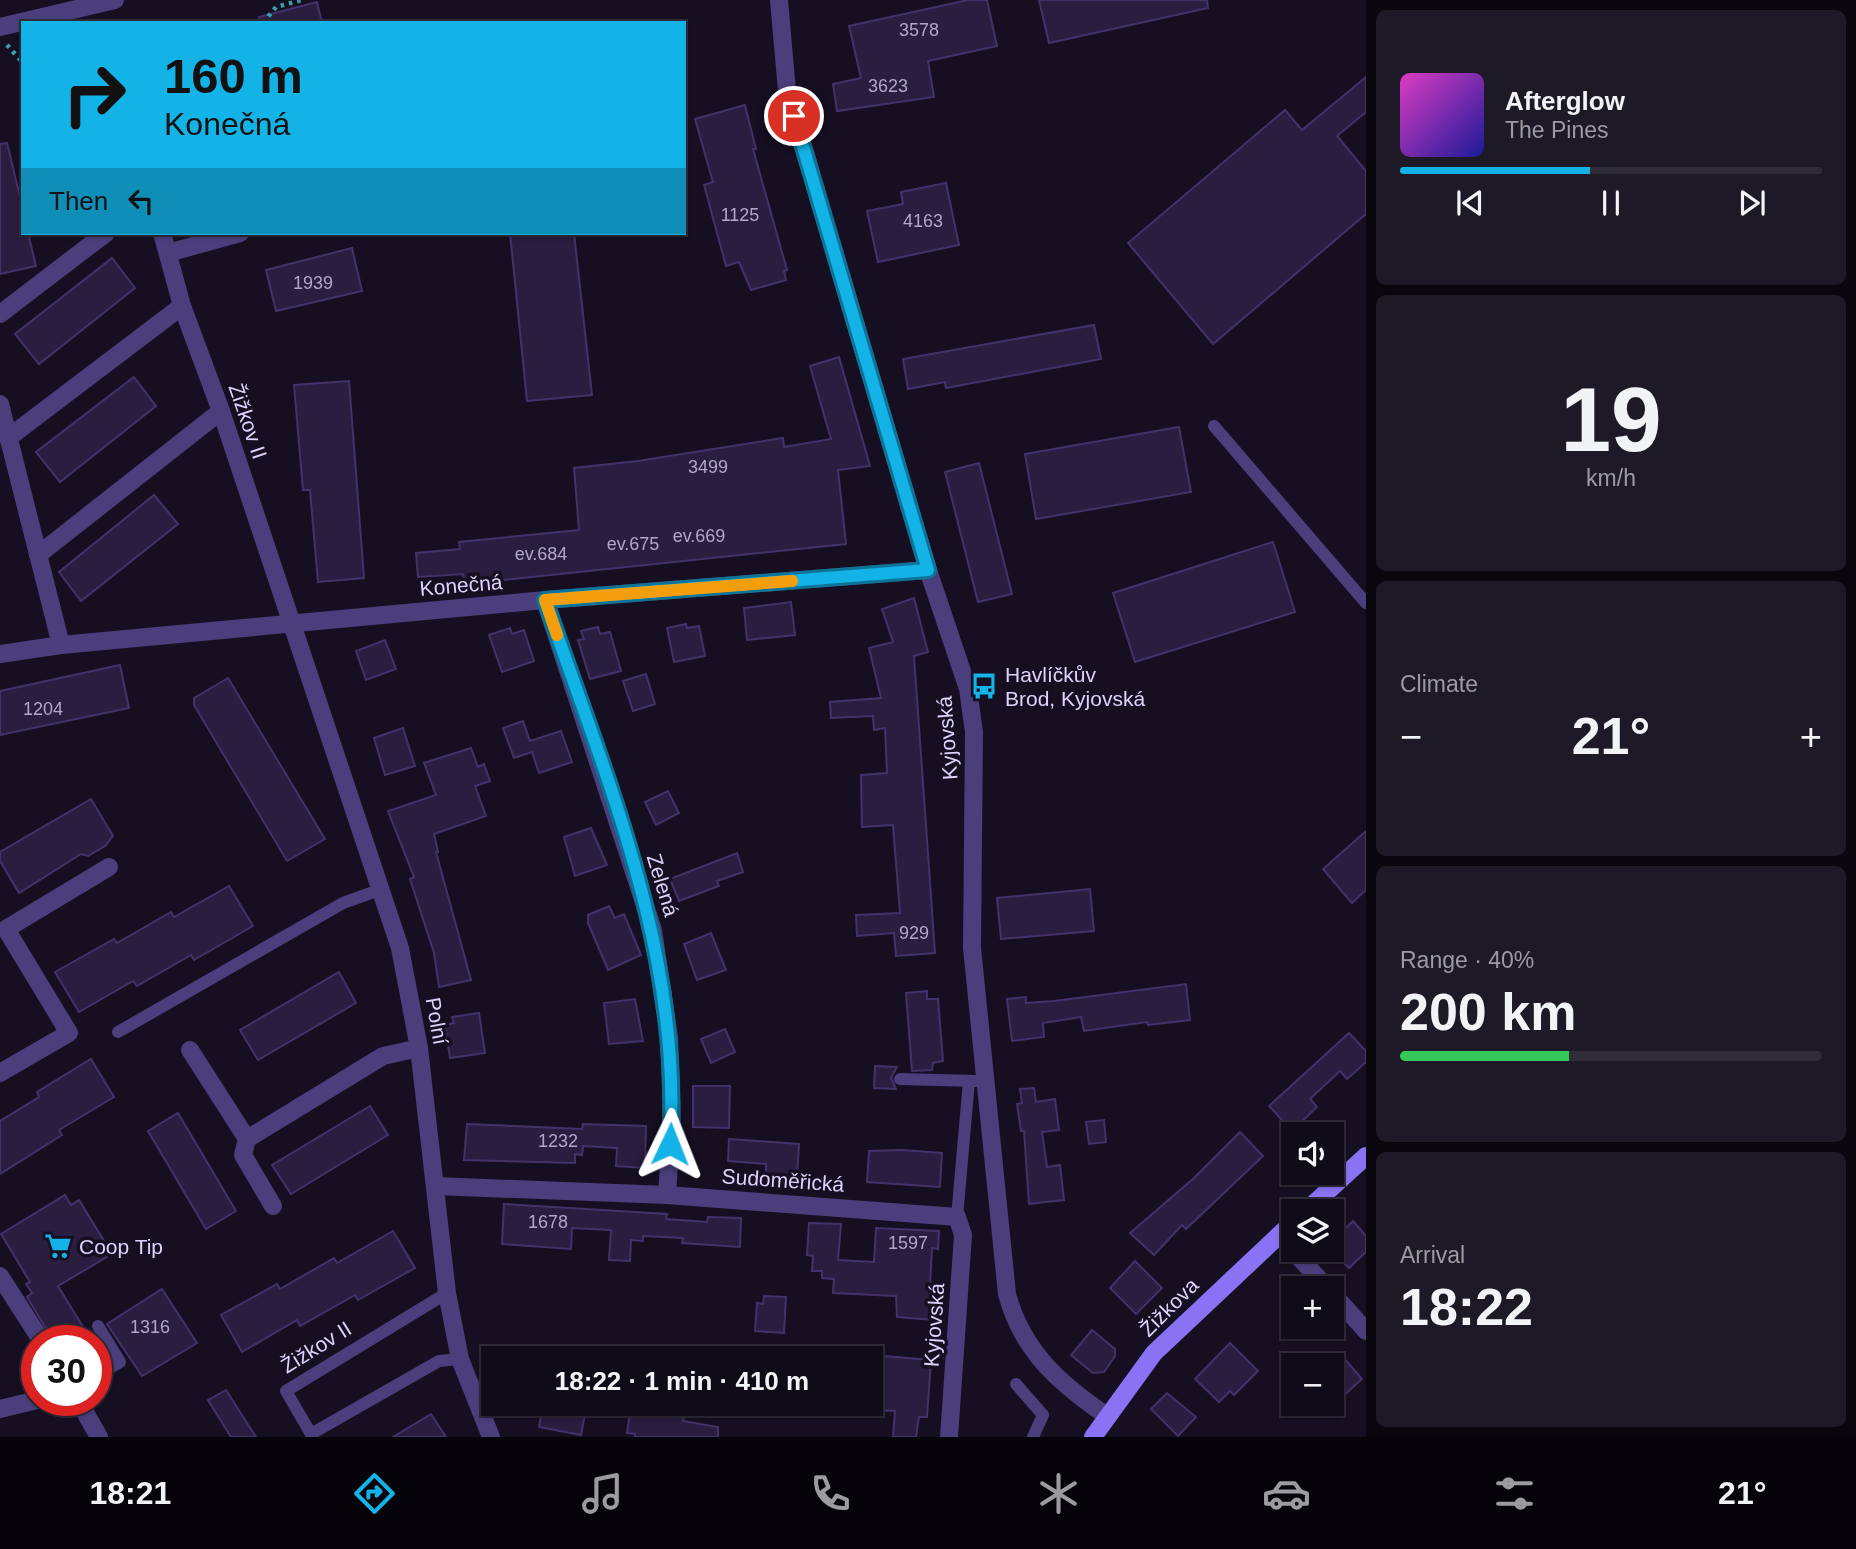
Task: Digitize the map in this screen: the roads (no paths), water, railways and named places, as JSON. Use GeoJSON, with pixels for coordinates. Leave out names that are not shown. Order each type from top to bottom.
{"type":"FeatureCollection","features":[{"type":"Feature","properties":{"kind":"main road"},"geometry":{"type":"LineString","coordinates":[[1319,1199],[1366,1156]]}},
{"type":"Feature","properties":{"kind":"main road","name":"Žižkova"},"geometry":{"type":"LineString","coordinates":[[1100,1430],[1154,1353],[1279,1236]]}},
{"type":"Feature","properties":{"kind":"street"},"geometry":{"type":"LineString","coordinates":[[26,21],[115,0]]}},
{"type":"Feature","properties":{"kind":"street","name":"Kyjovská"},"geometry":{"type":"LineString","coordinates":[[779,0],[787,91],[928,570],[968,689],[973,717],[972,948],[976,1081],[1003,1273],[1012,1314],[1039,1361],[1066,1387],[1100,1430]]}},
{"type":"Feature","properties":{"kind":"street"},"geometry":{"type":"LineString","coordinates":[[0,27],[21,22]]}},
{"type":"Feature","properties":{"kind":"street","name":"Žižkov II"},"geometry":{"type":"LineString","coordinates":[[163,235],[182,306],[221,411],[293,623]]}},
{"type":"Feature","properties":{"kind":"street"},"geometry":{"type":"LineString","coordinates":[[168,253],[233,235]]}},
{"type":"Feature","properties":{"kind":"street"},"geometry":{"type":"LineString","coordinates":[[0,314],[83,240]]}},
{"type":"Feature","properties":{"kind":"street"},"geometry":{"type":"LineString","coordinates":[[8,438],[182,306]]}},
{"type":"Feature","properties":{"kind":"street"},"geometry":{"type":"LineString","coordinates":[[0,404],[61,645]]}},
{"type":"Feature","properties":{"kind":"street"},"geometry":{"type":"LineString","coordinates":[[38,555],[221,411]]}},
{"type":"Feature","properties":{"kind":"street","name":"Konečná"},"geometry":{"type":"LineString","coordinates":[[0,654],[61,645],[545,600],[928,570]]}},
{"type":"Feature","properties":{"kind":"street","name":"Zelená"},"geometry":{"type":"LineString","coordinates":[[545,600],[653,930],[669,1037],[672,1119],[667,1195]]}},
{"type":"Feature","properties":{"kind":"street","name":"Polní"},"geometry":{"type":"LineString","coordinates":[[293,623],[400,948],[419,1048],[447,1293],[460,1359],[491,1437]]}},
{"type":"Feature","properties":{"kind":"street"},"geometry":{"type":"LineString","coordinates":[[0,1073],[69,1033],[6,929],[109,867]]}},
{"type":"Feature","properties":{"kind":"street"},"geometry":{"type":"LineString","coordinates":[[273,1206],[243,1155],[247,1139],[383,1056],[419,1048]]}},
{"type":"Feature","properties":{"kind":"street"},"geometry":{"type":"LineString","coordinates":[[190,1050],[247,1139]]}},
{"type":"Feature","properties":{"kind":"street","name":"Sudoměřická"},"geometry":{"type":"LineString","coordinates":[[436,1186],[667,1195],[957,1217]]}},
{"type":"Feature","properties":{"kind":"street","name":"Kyjovská"},"geometry":{"type":"LineString","coordinates":[[948,1437],[963,1235],[957,1217]]}},
{"type":"Feature","properties":{"kind":"street"},"geometry":{"type":"LineString","coordinates":[[1279,1236],[1316,1276]]}},
{"type":"Feature","properties":{"kind":"street"},"geometry":{"type":"LineString","coordinates":[[0,1276],[31,1325]]}},
{"type":"Feature","properties":{"kind":"street"},"geometry":{"type":"LineString","coordinates":[[1344,1306],[1366,1331]]}},
{"type":"Feature","properties":{"kind":"street"},"geometry":{"type":"LineString","coordinates":[[0,1409],[21,1404]]}},
{"type":"Feature","properties":{"kind":"street"},"geometry":{"type":"LineString","coordinates":[[87,1416],[99,1437]]}},
{"type":"Feature","properties":{"kind":"lane"},"geometry":{"type":"LineString","coordinates":[[1213,426],[1366,603]]}},
{"type":"Feature","properties":{"kind":"lane"},"geometry":{"type":"LineString","coordinates":[[118,1032],[343,903],[382,889]]}},
{"type":"Feature","properties":{"kind":"lane"},"geometry":{"type":"LineString","coordinates":[[900,1079],[976,1081],[957,1217]]}},
{"type":"Feature","properties":{"kind":"lane","name":"Žižkov II"},"geometry":{"type":"LineString","coordinates":[[447,1293],[286,1391],[311,1434],[439,1361],[460,1359]]}},
{"type":"Feature","properties":{"kind":"lane"},"geometry":{"type":"LineString","coordinates":[[112,1349],[120,1362],[112,1367]]}},
{"type":"Feature","properties":{"kind":"lane"},"geometry":{"type":"LineString","coordinates":[[1016,1384],[1043,1415],[1033,1437]]}},
{"type":"Feature","properties":{"kind":"place","name":"Havlíčkův Brod, Kyjovská"},"geometry":{"type":"Point","coordinates":[984,686]}},
{"type":"Feature","properties":{"kind":"place","name":"Coop Tip"},"geometry":{"type":"Point","coordinates":[58,1246]}}]}
